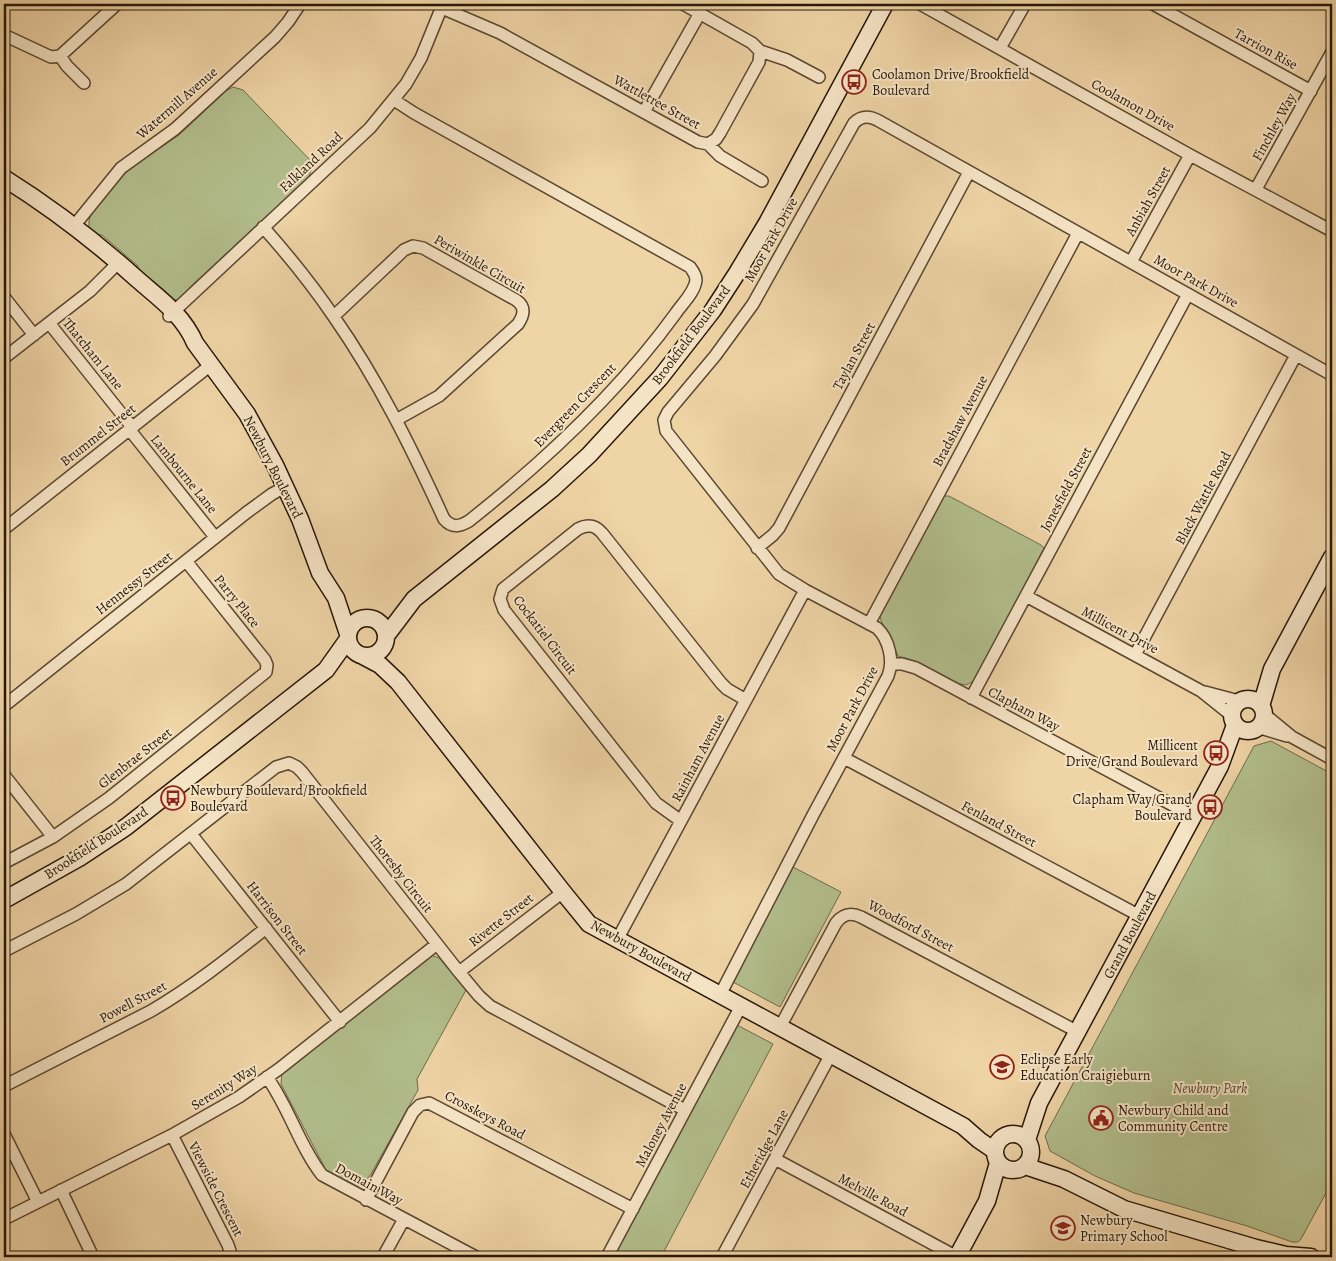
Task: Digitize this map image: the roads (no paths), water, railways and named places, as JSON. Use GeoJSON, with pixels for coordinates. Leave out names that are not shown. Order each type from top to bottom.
{"type":"FeatureCollection","features":[{"type":"Feature","properties":{"kind":"street"},"geometry":{"type":"LineString","coordinates":[[4,35],[51,57],[60,56],[118,4]]}},
{"type":"Feature","properties":{"kind":"street","name":"Watermill Avenue"},"geometry":{"type":"LineString","coordinates":[[74,226],[121,168],[175,129],[275,37],[300,4]]}},
{"type":"Feature","properties":{"kind":"street"},"geometry":{"type":"LineString","coordinates":[[683,4],[753,43],[760,51],[787,60],[819,77]]}},
{"type":"Feature","properties":{"kind":"street","name":"Brookfield Boulevard"},"geometry":{"type":"LineString","coordinates":[[386,638],[414,599],[552,489],[589,454],[660,378],[712,310],[737,273],[767,223],[885,4]]}},
{"type":"Feature","properties":{"kind":"street","name":"Coolamon Drive"},"geometry":{"type":"LineString","coordinates":[[920,4],[1190,155],[1332,231]]}},
{"type":"Feature","properties":{"kind":"street"},"geometry":{"type":"LineString","coordinates":[[1000,48],[1025,4]]}},
{"type":"Feature","properties":{"kind":"street","name":"Tarrion Rise"},"geometry":{"type":"LineString","coordinates":[[1153,4],[1312,91]]}},
{"type":"Feature","properties":{"kind":"street","name":"Falkland Road"},"geometry":{"type":"LineString","coordinates":[[170,314],[370,128],[394,100],[421,58],[442,6]]}},
{"type":"Feature","properties":{"kind":"street","name":"Wattletree Street"},"geometry":{"type":"LineString","coordinates":[[442,6],[500,33],[700,143],[708,144],[720,134],[759,62],[760,51]]}},
{"type":"Feature","properties":{"kind":"street"},"geometry":{"type":"LineString","coordinates":[[644,112],[700,13]]}},
{"type":"Feature","properties":{"kind":"street","name":"Finchley Way"},"geometry":{"type":"LineString","coordinates":[[1256,189],[1332,52]]}},
{"type":"Feature","properties":{"kind":"street"},"geometry":{"type":"LineString","coordinates":[[60,56],[84,83]]}},
{"type":"Feature","properties":{"kind":"street","name":"Evergreen Crescent"},"geometry":{"type":"LineString","coordinates":[[264,227],[334,316],[396,420],[444,519],[451,525],[461,525],[503,494],[538,464],[590,414],[669,322],[692,290],[696,279],[694,271],[690,267],[422,118],[394,100]]}},
{"type":"Feature","properties":{"kind":"street","name":"Moor Park Drive"},"geometry":{"type":"LineString","coordinates":[[720,996],[888,676],[891,664],[884,637],[877,628],[779,574],[666,431],[664,423],[665,417],[715,356],[753,304],[848,131],[857,120],[864,117],[874,118],[1332,376]]}},
{"type":"Feature","properties":{"kind":"street"},"geometry":{"type":"LineString","coordinates":[[708,144],[720,156],[762,181]]}},
{"type":"Feature","properties":{"kind":"street","name":"Anbiah Street"},"geometry":{"type":"LineString","coordinates":[[1131,262],[1190,155]]}},
{"type":"Feature","properties":{"kind":"street","name":"Taylan Street"},"geometry":{"type":"LineString","coordinates":[[757,548],[779,528],[969,172]]}},
{"type":"Feature","properties":{"kind":"street","name":"Newbury Boulevard"},"geometry":{"type":"LineString","coordinates":[[4,178],[74,226],[119,262],[139,280],[170,314],[185,336],[195,343],[212,364],[247,414],[285,487],[320,573],[336,598],[348,637]]}},
{"type":"Feature","properties":{"kind":"street","name":"Bradshaw Avenue"},"geometry":{"type":"LineString","coordinates":[[869,624],[1078,232]]}},
{"type":"Feature","properties":{"kind":"street","name":"Periwinkle Circuit"},"geometry":{"type":"LineString","coordinates":[[334,316],[404,250],[413,246],[422,248],[516,300],[522,306],[523,313],[518,324],[452,386],[431,401],[396,420]]}},
{"type":"Feature","properties":{"kind":"street"},"geometry":{"type":"LineString","coordinates":[[4,358],[90,291],[119,262]]}},
{"type":"Feature","properties":{"kind":"street","name":"Jonesfield Street"},"geometry":{"type":"LineString","coordinates":[[971,698],[1188,294]]}},
{"type":"Feature","properties":{"kind":"street"},"geometry":{"type":"LineString","coordinates":[[4,297],[34,334]]}},
{"type":"Feature","properties":{"kind":"street","name":"Thatcham Lane"},"geometry":{"type":"LineString","coordinates":[[49,323],[131,428]]}},
{"type":"Feature","properties":{"kind":"street","name":"Black Wattle Road"},"geometry":{"type":"LineString","coordinates":[[1135,655],[1296,355]]}},
{"type":"Feature","properties":{"kind":"street","name":"Brummel Street"},"geometry":{"type":"LineString","coordinates":[[4,530],[212,364]]}},
{"type":"Feature","properties":{"kind":"street","name":"Lambourne Lane"},"geometry":{"type":"LineString","coordinates":[[131,428],[215,537]]}},
{"type":"Feature","properties":{"kind":"street","name":"Hennessy Street"},"geometry":{"type":"LineString","coordinates":[[4,706],[215,537],[272,494],[285,487]]}},
{"type":"Feature","properties":{"kind":"street","name":"Cockatiel Circuit"},"geometry":{"type":"LineString","coordinates":[[681,821],[656,803],[504,610],[500,599],[503,590],[578,529],[584,526],[594,526],[602,533],[720,683],[746,700]]}},
{"type":"Feature","properties":{"kind":"street","name":"Grand Boulevard"},"geometry":{"type":"LineString","coordinates":[[1019,1140],[1332,557]]}},
{"type":"Feature","properties":{"kind":"street","name":"Parry Place"},"geometry":{"type":"LineString","coordinates":[[186,561],[264,660]]}},
{"type":"Feature","properties":{"kind":"street","name":"Rainham Avenue"},"geometry":{"type":"LineString","coordinates":[[617,940],[805,590]]}},
{"type":"Feature","properties":{"kind":"street","name":"Millicent Drive"},"geometry":{"type":"LineString","coordinates":[[1026,596],[1201,691],[1332,759]]}},
{"type":"Feature","properties":{"kind":"street","name":"Newbury Boulevard"},"geometry":{"type":"LineString","coordinates":[[336,598],[367,618]]}},
{"type":"Feature","properties":{"kind":"street","name":"Brookfield Boulevard"},"geometry":{"type":"LineString","coordinates":[[367,618],[414,599]]}},
{"type":"Feature","properties":{"kind":"street"},"geometry":{"type":"LineString","coordinates":[[367,618],[381,624],[386,638],[380,651],[375,654],[361,655],[350,645],[348,637],[353,624],[367,618]]}},
{"type":"Feature","properties":{"kind":"street","name":"Brookfield Boulevard"},"geometry":{"type":"LineString","coordinates":[[326,670],[348,637]]}},
{"type":"Feature","properties":{"kind":"street","name":"Newbury Boulevard"},"geometry":{"type":"LineString","coordinates":[[386,638],[398,682]]}},
{"type":"Feature","properties":{"kind":"street","name":"Newbury Boulevard"},"geometry":{"type":"LineString","coordinates":[[361,655],[380,665],[398,682],[589,924],[963,1126],[1008,1163],[1064,1179],[1124,1209],[1256,1248],[1286,1255],[1322,1257]]}},
{"type":"Feature","properties":{"kind":"street","name":"Brookfield Boulevard"},"geometry":{"type":"LineString","coordinates":[[4,900],[79,858],[126,827],[326,670],[361,655]]}},
{"type":"Feature","properties":{"kind":"street","name":"Glenbrae Street"},"geometry":{"type":"LineString","coordinates":[[4,863],[53,837],[109,798],[264,676],[267,668],[264,660]]}},
{"type":"Feature","properties":{"kind":"street","name":"Clapham Way"},"geometry":{"type":"LineString","coordinates":[[891,664],[902,664],[916,668],[1193,816]]}},
{"type":"Feature","properties":{"kind":"street","name":"Millicent Drive"},"geometry":{"type":"LineString","coordinates":[[1201,691],[1248,715]]}},
{"type":"Feature","properties":{"kind":"street","name":"Fenland Street"},"geometry":{"type":"LineString","coordinates":[[844,758],[1140,916]]}},
{"type":"Feature","properties":{"kind":"street","name":"Thoresby Circuit"},"geometry":{"type":"LineString","coordinates":[[4,951],[76,914],[126,884],[276,767],[285,763],[294,764],[459,972],[490,1006],[685,1110]]}},
{"type":"Feature","properties":{"kind":"street"},"geometry":{"type":"LineString","coordinates":[[4,775],[53,837]]}},
{"type":"Feature","properties":{"kind":"street","name":"Harrison Street"},"geometry":{"type":"LineString","coordinates":[[191,834],[340,1022]]}},
{"type":"Feature","properties":{"kind":"street","name":"Rivette Street"},"geometry":{"type":"LineString","coordinates":[[459,972],[563,892]]}},
{"type":"Feature","properties":{"kind":"street","name":"Woodford Street"},"geometry":{"type":"LineString","coordinates":[[780,1027],[836,923],[840,917],[849,914],[862,916],[1078,1032]]}},
{"type":"Feature","properties":{"kind":"street","name":"Powell Street"},"geometry":{"type":"LineString","coordinates":[[4,1086],[166,1002],[204,977],[266,928]]}},
{"type":"Feature","properties":{"kind":"street","name":"Serenity Way"},"geometry":{"type":"LineString","coordinates":[[4,1219],[172,1135],[211,1113],[267,1077],[340,1022],[437,944]]}},
{"type":"Feature","properties":{"kind":"street","name":"Maloney Avenue"},"geometry":{"type":"LineString","coordinates":[[607,1257],[740,1006]]}},
{"type":"Feature","properties":{"kind":"street","name":"Etheridge Lane"},"geometry":{"type":"LineString","coordinates":[[722,1257],[831,1054]]}},
{"type":"Feature","properties":{"kind":"street","name":"Domain Way"},"geometry":{"type":"LineString","coordinates":[[267,1077],[283,1101],[314,1165],[322,1175],[476,1257]]}},
{"type":"Feature","properties":{"kind":"street","name":"Crosskeys Road"},"geometry":{"type":"LineString","coordinates":[[366,1200],[413,1112],[420,1105],[429,1103],[633,1209]]}},
{"type":"Feature","properties":{"kind":"street","name":"Newbury Boulevard"},"geometry":{"type":"LineString","coordinates":[[963,1126],[1019,1140],[1064,1179]]}},
{"type":"Feature","properties":{"kind":"street"},"geometry":{"type":"LineString","coordinates":[[4,1134],[38,1202]]}},
{"type":"Feature","properties":{"kind":"street","name":"Viewside Crescent"},"geometry":{"type":"LineString","coordinates":[[172,1135],[228,1245],[232,1257]]}},
{"type":"Feature","properties":{"kind":"street"},"geometry":{"type":"LineString","coordinates":[[957,1257],[1008,1163],[1031,1158],[1019,1140],[996,1145],[1008,1163]]}},
{"type":"Feature","properties":{"kind":"street","name":"Melville Road"},"geometry":{"type":"LineString","coordinates":[[775,1159],[957,1257]]}},
{"type":"Feature","properties":{"kind":"street"},"geometry":{"type":"LineString","coordinates":[[61,1190],[93,1257]]}},
{"type":"Feature","properties":{"kind":"street"},"geometry":{"type":"LineString","coordinates":[[383,1257],[404,1218]]}},
{"type":"Feature","properties":{"kind":"street","name":"Newbury Boulevard"},"geometry":{"type":"LineString","coordinates":[[1256,1248],[1274,1257]]}},
{"type":"Feature","properties":{"kind":"place","name":"Coolamon Drive/Brookfield Boulevard"},"geometry":{"type":"Point","coordinates":[854,82]}},
{"type":"Feature","properties":{"kind":"place","name":"Millicent Drive/Grand Boulevard"},"geometry":{"type":"Point","coordinates":[1216,753]}},
{"type":"Feature","properties":{"kind":"place","name":"Newbury Boulevard/Brookfield Boulevard"},"geometry":{"type":"Point","coordinates":[173,798]}},
{"type":"Feature","properties":{"kind":"place","name":"Clapham Way/Grand Boulevard"},"geometry":{"type":"Point","coordinates":[1210,807]}},
{"type":"Feature","properties":{"kind":"place","name":"Eclipse Early Education Craigieburn"},"geometry":{"type":"Point","coordinates":[1002,1067]}},
{"type":"Feature","properties":{"kind":"place","name":"Newbury Child and Community Centre"},"geometry":{"type":"Point","coordinates":[1101,1118]}},
{"type":"Feature","properties":{"kind":"place","name":"Newbury Primary School"},"geometry":{"type":"Point","coordinates":[1063,1228]}},
{"type":"Feature","properties":{"kind":"park label","name":"Newbury Park"},"geometry":{"type":"Point","coordinates":[1210,1088]}}]}
